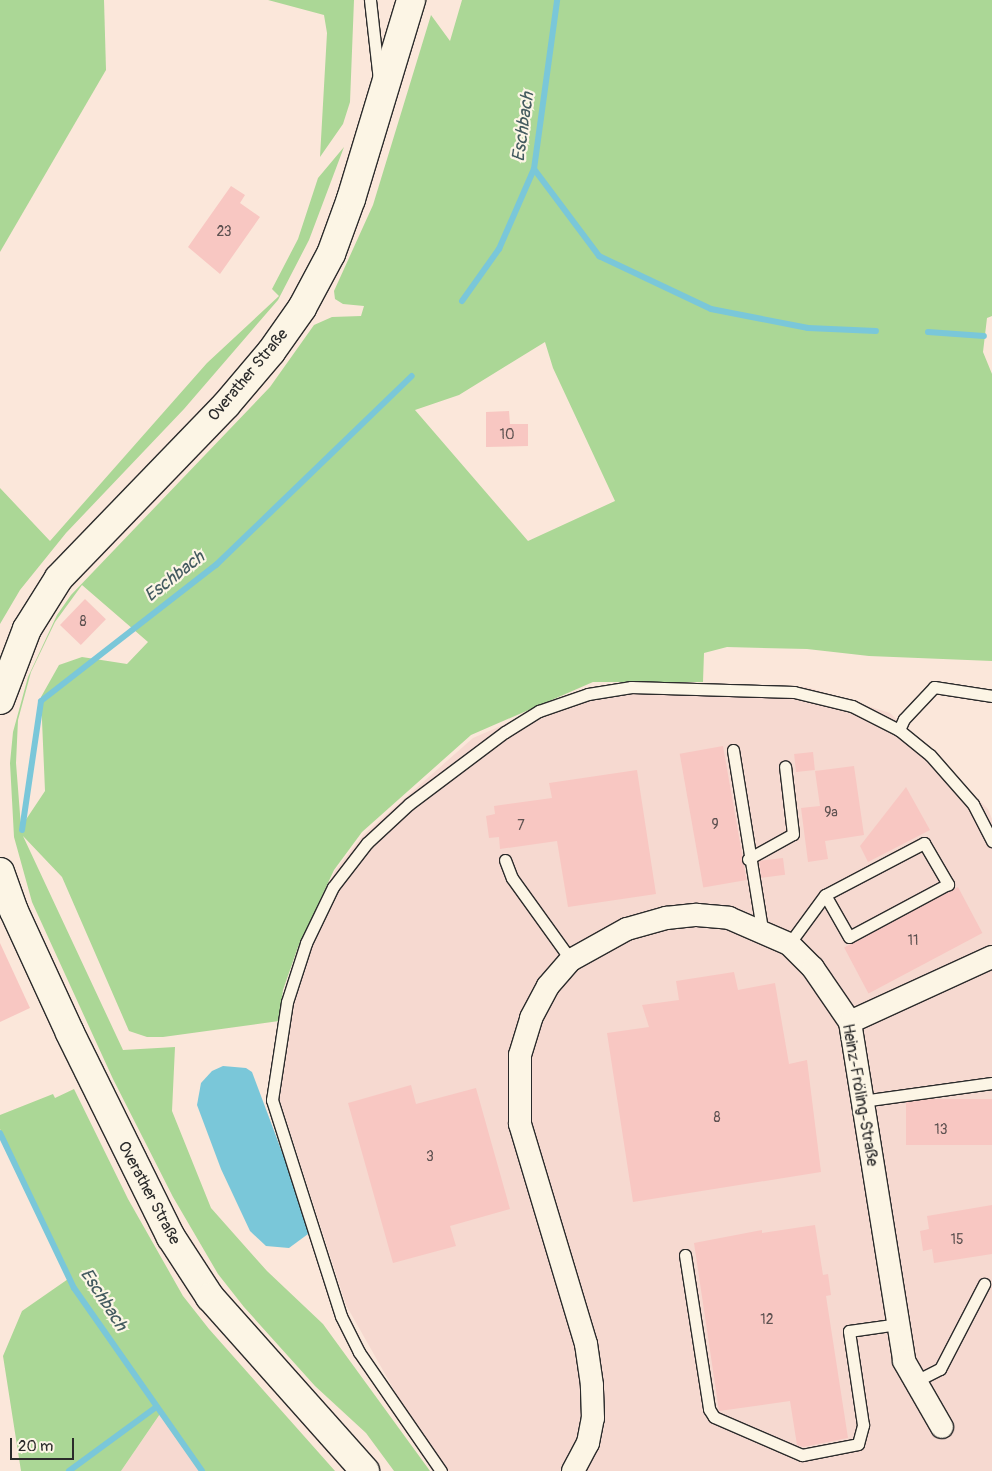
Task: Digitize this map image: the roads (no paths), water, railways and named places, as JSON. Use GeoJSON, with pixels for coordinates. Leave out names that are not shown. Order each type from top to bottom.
{"type":"FeatureCollection","features":[{"type":"Feature","properties":{"kind":"main road","name":"Overather Straße"},"geometry":{"type":"LineString","coordinates":[[0,700],[27,629],[59,578],[226,405],[271,352],[302,308],[331,254],[382,98],[410,0]]}},
{"type":"Feature","properties":{"kind":"main road","name":"Overather Straße"},"geometry":{"type":"LineString","coordinates":[[0,872],[7,918],[171,1237],[210,1297],[365,1471]]}},
{"type":"Feature","properties":{"kind":"street","name":"Heinz-Fröling-Straße"},"geometry":{"type":"LineString","coordinates":[[573,1471],[588,1443],[593,1418],[586,1344],[520,1124],[518,1094],[520,1055],[531,1018],[548,986],[571,960],[627,929],[666,918],[697,915],[729,918],[762,930],[789,944],[813,968],[850,1022],[904,1361],[942,1428]]}},
{"type":"Feature","properties":{"kind":"street"},"geometry":{"type":"LineString","coordinates":[[850,1022],[992,957]]}},
{"type":"Feature","properties":{"kind":"lane"},"geometry":{"type":"LineString","coordinates":[[370,0],[382,98]]}},
{"type":"Feature","properties":{"kind":"lane"},"geometry":{"type":"LineString","coordinates":[[441,1471],[359,1352],[341,1316],[272,1100],[288,1002],[306,943],[333,887],[367,842],[409,804],[505,732],[539,711],[588,694],[631,687],[794,692],[852,706],[899,730],[930,755],[957,783],[989,825],[992,841]]}},
{"type":"Feature","properties":{"kind":"lane"},"geometry":{"type":"LineString","coordinates":[[899,730],[904,719],[934,687],[992,696]]}},
{"type":"Feature","properties":{"kind":"lane"},"geometry":{"type":"LineString","coordinates":[[733,750],[750,841],[748,859],[762,930]]}},
{"type":"Feature","properties":{"kind":"lane"},"geometry":{"type":"LineString","coordinates":[[748,859],[794,834],[785,766]]}},
{"type":"Feature","properties":{"kind":"lane"},"geometry":{"type":"LineString","coordinates":[[789,944],[825,895],[924,842],[948,884],[849,937],[825,895]]}},
{"type":"Feature","properties":{"kind":"lane"},"geometry":{"type":"LineString","coordinates":[[505,860],[512,878],[571,960]]}},
{"type":"Feature","properties":{"kind":"lane"},"geometry":{"type":"LineString","coordinates":[[862,1101],[992,1082]]}},
{"type":"Feature","properties":{"kind":"lane"},"geometry":{"type":"LineString","coordinates":[[685,1256],[709,1409],[714,1417],[802,1455],[858,1444],[863,1425],[849,1331],[898,1324]]}},
{"type":"Feature","properties":{"kind":"lane"},"geometry":{"type":"LineString","coordinates":[[916,1381],[940,1368],[984,1284]]}},
{"type":"Feature","properties":{"kind":"water"},"geometry":{"type":"Polygon","coordinates":[[[223,1066],[246,1068],[252,1072],[307,1219],[308,1234],[289,1248],[266,1246],[250,1231],[221,1169],[197,1105],[201,1083],[212,1071],[223,1066]]]}},
{"type":"Feature","properties":{"kind":"waterway","name":"Eschbach"},"geometry":{"type":"LineString","coordinates":[[462,301],[499,249],[534,169],[557,0]]}},
{"type":"Feature","properties":{"kind":"waterway"},"geometry":{"type":"LineString","coordinates":[[534,169],[599,256],[711,309],[808,328],[876,331]]}},
{"type":"Feature","properties":{"kind":"waterway"},"geometry":{"type":"LineString","coordinates":[[928,332],[984,336]]}},
{"type":"Feature","properties":{"kind":"waterway","name":"Eschbach"},"geometry":{"type":"LineString","coordinates":[[22,830],[41,701],[216,565],[412,376]]}},
{"type":"Feature","properties":{"kind":"waterway","name":"Eschbach"},"geometry":{"type":"LineString","coordinates":[[0,1133],[74,1288],[202,1471]]}},
{"type":"Feature","properties":{"kind":"waterway"},"geometry":{"type":"LineString","coordinates":[[69,1471],[156,1407]]}}]}
